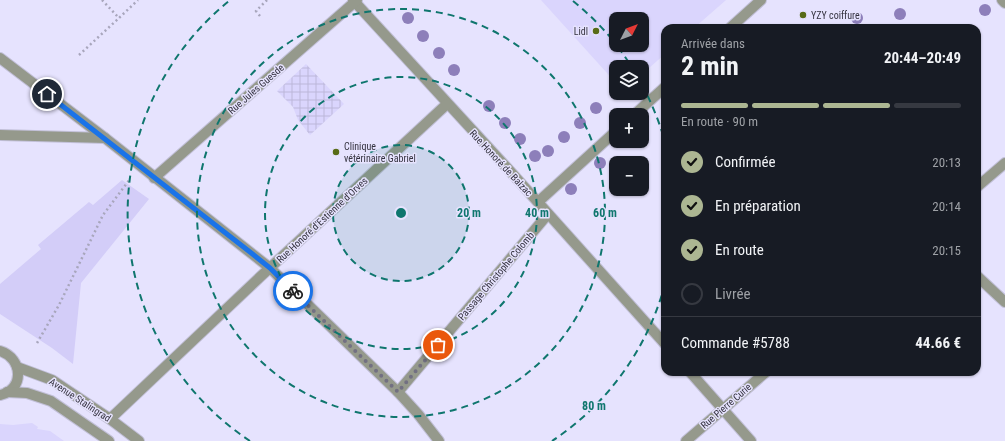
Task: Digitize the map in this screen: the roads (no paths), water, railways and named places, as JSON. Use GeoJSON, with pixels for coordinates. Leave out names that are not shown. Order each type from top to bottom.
{"type":"FeatureCollection","features":[{"type":"Feature","properties":{"kind":"street"},"geometry":{"type":"LineString","coordinates":[[734,24],[761,0]]}},
{"type":"Feature","properties":{"kind":"street"},"geometry":{"type":"LineString","coordinates":[[1002,0],[1005,3]]}},
{"type":"Feature","properties":{"kind":"street","name":"Rue Honoré de Balzac"},"geometry":{"type":"LineString","coordinates":[[355,1],[661,340]]}},
{"type":"Feature","properties":{"kind":"street","name":"Rue Jules Guesde"},"geometry":{"type":"LineString","coordinates":[[154,178],[355,1]]}},
{"type":"Feature","properties":{"kind":"street"},"geometry":{"type":"LineString","coordinates":[[0,58],[105,138],[270,268],[398,392],[439,441]]}},
{"type":"Feature","properties":{"kind":"street"},"geometry":{"type":"LineString","coordinates":[[642,108],[661,91]]}},
{"type":"Feature","properties":{"kind":"street","name":"Rue Honoré d'Estienne d'Orves"},"geometry":{"type":"LineString","coordinates":[[110,419],[270,268],[448,104]]}},
{"type":"Feature","properties":{"kind":"street"},"geometry":{"type":"LineString","coordinates":[[0,135],[105,138]]}},
{"type":"Feature","properties":{"kind":"street"},"geometry":{"type":"LineString","coordinates":[[538,202],[609,137]]}},
{"type":"Feature","properties":{"kind":"street"},"geometry":{"type":"LineString","coordinates":[[981,184],[1005,163]]}},
{"type":"Feature","properties":{"kind":"street","name":"Passage Christophe Colomb"},"geometry":{"type":"LineString","coordinates":[[398,392],[548,214]]}},
{"type":"Feature","properties":{"kind":"street"},"geometry":{"type":"LineString","coordinates":[[981,280],[1005,302]]}},
{"type":"Feature","properties":{"kind":"street"},"geometry":{"type":"LineString","coordinates":[[0,351],[12,357],[17,367],[18,378],[16,384],[4,394]]}},
{"type":"Feature","properties":{"kind":"street","name":"Avenue Stalingrad"},"geometry":{"type":"LineString","coordinates":[[17,367],[52,380],[110,419],[139,441]]}},
{"type":"Feature","properties":{"kind":"street"},"geometry":{"type":"LineString","coordinates":[[694,376],[751,441]]}},
{"type":"Feature","properties":{"kind":"street","name":"Rue Pierre Curie"},"geometry":{"type":"LineString","coordinates":[[686,441],[761,376]]}},
{"type":"Feature","properties":{"kind":"street","name":"Avenue Stalingrad"},"geometry":{"type":"LineString","coordinates":[[4,394],[27,393],[51,400],[109,441]]}},
{"type":"Feature","properties":{"kind":"place","name":"YZY coiffure"},"geometry":{"type":"Point","coordinates":[803,15]}},
{"type":"Feature","properties":{"kind":"place","name":"Lidl"},"geometry":{"type":"Point","coordinates":[596,31]}},
{"type":"Feature","properties":{"kind":"place","name":"Clinique vétérinaire Gabriel"},"geometry":{"type":"Point","coordinates":[336,152]}}]}
